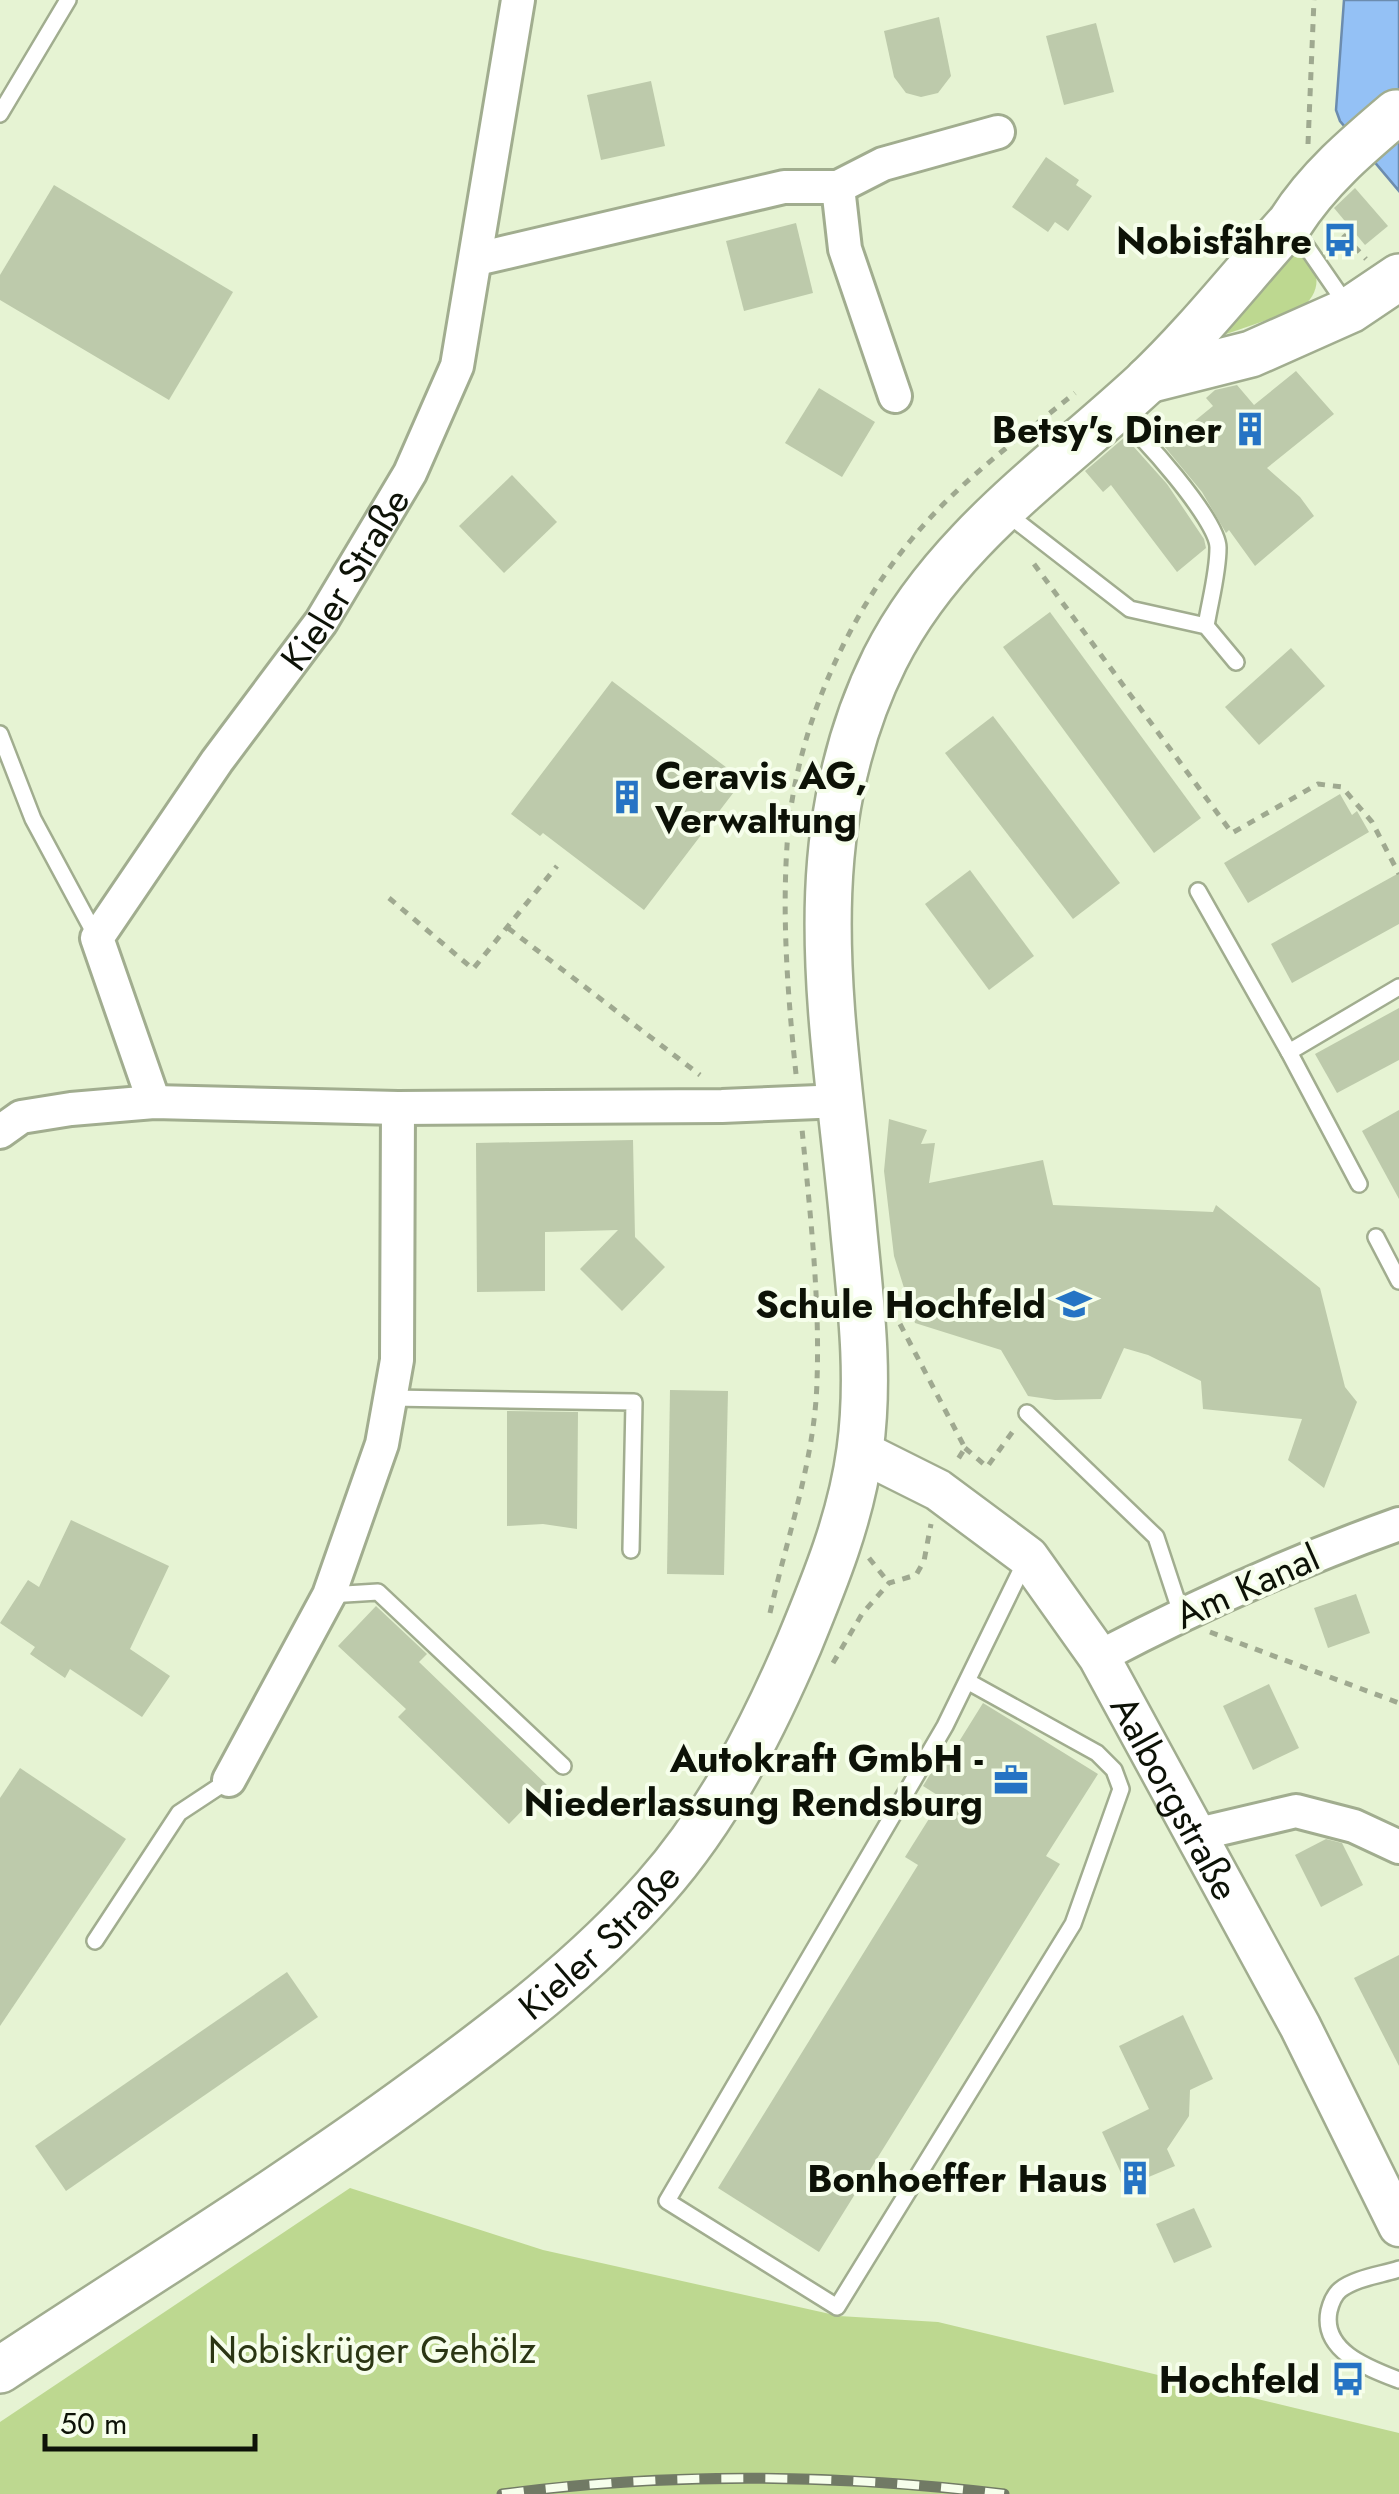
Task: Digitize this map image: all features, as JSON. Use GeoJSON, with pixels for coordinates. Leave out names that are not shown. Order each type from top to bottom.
{"type":"FeatureCollection","features":[{"type":"Feature","properties":{"kind":"main road","name":"Kieler Straße"},"geometry":{"type":"LineString","coordinates":[[1148,380],[1349,154],[1396,113]]}},
{"type":"Feature","properties":{"kind":"main road","name":"Kieler Straße"},"geometry":{"type":"LineString","coordinates":[[0,2370],[344,2145],[516,2019],[566,1978],[656,1887],[696,1836],[737,1772],[772,1706],[827,1577],[860,1451],[865,1359],[821,1102],[831,1015],[826,940],[829,865],[839,785],[858,724],[886,658],[950,564],[1099,398],[1148,380],[1251,354],[1350,310],[1391,270]]}},
{"type":"Feature","properties":{"kind":"street","name":"Kieler Straße"},"geometry":{"type":"LineString","coordinates":[[97,938],[217,761],[322,622],[410,473],[458,366],[518,0]]}},
{"type":"Feature","properties":{"kind":"street"},"geometry":{"type":"LineString","coordinates":[[477,258],[784,188],[838,188],[883,164],[998,132]]}},
{"type":"Feature","properties":{"kind":"street"},"geometry":{"type":"LineString","coordinates":[[838,188],[845,249],[895,396]]}},
{"type":"Feature","properties":{"kind":"street"},"geometry":{"type":"LineString","coordinates":[[97,938],[154,1102]]}},
{"type":"Feature","properties":{"kind":"street"},"geometry":{"type":"LineString","coordinates":[[0,1132],[21,1117],[71,1108],[154,1102],[398,1108],[821,1102]]}},
{"type":"Feature","properties":{"kind":"street"},"geometry":{"type":"LineString","coordinates":[[229,1780],[328,1595],[382,1444],[398,1360],[398,1108]]}},
{"type":"Feature","properties":{"kind":"street","name":"Aalborgstraße"},"geometry":{"type":"LineString","coordinates":[[860,1451],[938,1490],[1028,1557],[1098,1657],[1300,2026],[1399,2226]]}},
{"type":"Feature","properties":{"kind":"street","name":"Am Kanal"},"geometry":{"type":"LineString","coordinates":[[1098,1657],[1182,1613],[1318,1553],[1399,1524]]}},
{"type":"Feature","properties":{"kind":"street"},"geometry":{"type":"LineString","coordinates":[[1194,1835],[1296,1811],[1354,1826],[1399,1847]]}},
{"type":"Feature","properties":{"kind":"lane"},"geometry":{"type":"LineString","coordinates":[[0,114],[68,0]]}},
{"type":"Feature","properties":{"kind":"lane"},"geometry":{"type":"LineString","coordinates":[[1298,210],[1350,310]]}},
{"type":"Feature","properties":{"kind":"lane"},"geometry":{"type":"LineString","coordinates":[[1099,398],[1134,426],[1207,519],[1219,544],[1206,626]]}},
{"type":"Feature","properties":{"kind":"lane"},"geometry":{"type":"LineString","coordinates":[[1006,506],[1020,523],[1130,609],[1206,626],[1236,662]]}},
{"type":"Feature","properties":{"kind":"lane"},"geometry":{"type":"LineString","coordinates":[[0,734],[33,819],[97,938]]}},
{"type":"Feature","properties":{"kind":"lane"},"geometry":{"type":"LineString","coordinates":[[1198,891],[1290,1052],[1359,1184]]}},
{"type":"Feature","properties":{"kind":"lane"},"geometry":{"type":"LineString","coordinates":[[1290,1052],[1399,987]]}},
{"type":"Feature","properties":{"kind":"lane"},"geometry":{"type":"LineString","coordinates":[[1376,1237],[1399,1281]]}},
{"type":"Feature","properties":{"kind":"lane"},"geometry":{"type":"LineString","coordinates":[[390,1398],[634,1402],[631,1550]]}},
{"type":"Feature","properties":{"kind":"lane"},"geometry":{"type":"LineString","coordinates":[[1027,1413],[1156,1537],[1182,1613]]}},
{"type":"Feature","properties":{"kind":"lane"},"geometry":{"type":"LineString","coordinates":[[968,1681],[1096,1753],[1114,1770],[1120,1789],[1073,1924],[837,2307],[667,2201],[935,1743],[1028,1557]]}},
{"type":"Feature","properties":{"kind":"lane"},"geometry":{"type":"LineString","coordinates":[[328,1595],[378,1592],[564,1766]]}},
{"type":"Feature","properties":{"kind":"lane"},"geometry":{"type":"LineString","coordinates":[[95,1941],[179,1813],[229,1780]]}},
{"type":"Feature","properties":{"kind":"lane"},"geometry":{"type":"LineString","coordinates":[[1399,2270],[1341,2290],[1332,2301],[1328,2316],[1328,2333],[1334,2343],[1358,2361],[1399,2380]]}},
{"type":"Feature","properties":{"kind":"path"},"geometry":{"type":"LineString","coordinates":[[1310,106],[1314,0]]}},
{"type":"Feature","properties":{"kind":"path"},"geometry":{"type":"LineString","coordinates":[[1298,210],[1366,258],[1391,270]]}},
{"type":"Feature","properties":{"kind":"path"},"geometry":{"type":"LineString","coordinates":[[769,1619],[806,1461],[818,1383],[811,1222],[821,1102],[788,993],[787,844],[803,746],[825,687],[868,602],[912,538],[1000,452],[1099,398]]}},
{"type":"Feature","properties":{"kind":"path"},"geometry":{"type":"LineString","coordinates":[[1033,563],[1232,833],[1318,784],[1342,787],[1372,822],[1399,874]]}},
{"type":"Feature","properties":{"kind":"path"},"geometry":{"type":"LineString","coordinates":[[389,898],[473,968],[556,866]]}},
{"type":"Feature","properties":{"kind":"path"},"geometry":{"type":"LineString","coordinates":[[508,928],[712,1085],[722,1106]]}},
{"type":"Feature","properties":{"kind":"path"},"geometry":{"type":"LineString","coordinates":[[965,1448],[987,1467],[1027,1413]]}},
{"type":"Feature","properties":{"kind":"path"},"geometry":{"type":"LineString","coordinates":[[1182,1613],[1218,1638],[1399,1703]]}},
{"type":"Feature","properties":{"kind":"green space"},"geometry":{"type":"Polygon","coordinates":[[[1288,251],[1307,260],[1313,268],[1316,285],[1308,302],[1299,309],[1206,341],[1288,251]]]}},
{"type":"Feature","properties":{"kind":"green space","name":"Nobiskrüger Gehölz"},"geometry":{"type":"Polygon","coordinates":[[[350,2188],[543,2250],[839,2316],[938,2322],[1399,2433],[1399,2494],[0,2494],[0,2422],[350,2188]]]}},
{"type":"Feature","properties":{"kind":"water"},"geometry":{"type":"Polygon","coordinates":[[[1344,0],[1399,0],[1399,191],[1340,121],[1336,110],[1344,0]]]}},
{"type":"Feature","properties":{"kind":"building"},"geometry":{"type":"Polygon","coordinates":[[[939,17],[951,76],[938,93],[921,97],[906,93],[894,77],[884,31],[939,17]]]}},
{"type":"Feature","properties":{"kind":"building"},"geometry":{"type":"Polygon","coordinates":[[[1096,23],[1114,92],[1064,105],[1046,36],[1096,23]]]}},
{"type":"Feature","properties":{"kind":"building"},"geometry":{"type":"Polygon","coordinates":[[[651,81],[665,146],[601,160],[587,95],[651,81]]]}},
{"type":"Feature","properties":{"kind":"building"},"geometry":{"type":"Polygon","coordinates":[[[1046,157],[1079,180],[1076,185],[1092,196],[1068,231],[1055,222],[1048,232],[1012,207],[1046,157]]]}},
{"type":"Feature","properties":{"kind":"building"},"geometry":{"type":"Polygon","coordinates":[[[54,185],[233,292],[169,400],[0,300],[0,275],[54,185]]]}},
{"type":"Feature","properties":{"kind":"building"},"geometry":{"type":"Polygon","coordinates":[[[1355,188],[1388,226],[1365,245],[1334,208],[1355,188]]]}},
{"type":"Feature","properties":{"kind":"building"},"geometry":{"type":"Polygon","coordinates":[[[796,223],[813,293],[744,311],[726,241],[796,223]]]}},
{"type":"Feature","properties":{"kind":"building","name":"Betsy's Diner"},"geometry":{"type":"Polygon","coordinates":[[[1296,371],[1334,414],[1267,468],[1300,497],[1314,516],[1255,566],[1229,530],[1226,533],[1202,492],[1164,446],[1213,406],[1206,398],[1215,390],[1237,385],[1254,405],[1296,371]]]}},
{"type":"Feature","properties":{"kind":"building"},"geometry":{"type":"Polygon","coordinates":[[[819,388],[875,422],[842,477],[785,443],[819,388]]]}},
{"type":"Feature","properties":{"kind":"building"},"geometry":{"type":"Polygon","coordinates":[[[1125,437],[1167,484],[1204,539],[1206,548],[1177,572],[1111,485],[1103,492],[1085,471],[1125,437]]]}},
{"type":"Feature","properties":{"kind":"building"},"geometry":{"type":"Polygon","coordinates":[[[512,475],[557,522],[504,573],[459,526],[512,475]]]}},
{"type":"Feature","properties":{"kind":"building"},"geometry":{"type":"Polygon","coordinates":[[[1050,612],[1201,818],[1154,853],[1003,647],[1050,612]]]}},
{"type":"Feature","properties":{"kind":"building"},"geometry":{"type":"Polygon","coordinates":[[[1291,648],[1325,686],[1259,745],[1225,707],[1291,648]]]}},
{"type":"Feature","properties":{"kind":"building","name":"Ceravis AG, Verwaltung"},"geometry":{"type":"Polygon","coordinates":[[[612,681],[743,780],[644,910],[543,833],[540,836],[511,814],[612,681]]]}},
{"type":"Feature","properties":{"kind":"building"},"geometry":{"type":"Polygon","coordinates":[[[993,716],[1120,883],[1073,919],[945,753],[993,716]]]}},
{"type":"Feature","properties":{"kind":"building"},"geometry":{"type":"Polygon","coordinates":[[[1340,794],[1352,815],[1357,811],[1369,832],[1248,903],[1224,863],[1340,794]]]}},
{"type":"Feature","properties":{"kind":"building"},"geometry":{"type":"Polygon","coordinates":[[[970,870],[1034,956],[989,990],[925,904],[970,870]]]}},
{"type":"Feature","properties":{"kind":"building"},"geometry":{"type":"Polygon","coordinates":[[[1399,873],[1399,924],[1292,983],[1271,944],[1399,873]]]}},
{"type":"Feature","properties":{"kind":"building"},"geometry":{"type":"Polygon","coordinates":[[[1399,1008],[1399,1060],[1337,1093],[1315,1054],[1399,1008]]]}},
{"type":"Feature","properties":{"kind":"building"},"geometry":{"type":"Polygon","coordinates":[[[1399,1110],[1399,1199],[1362,1131],[1399,1110]]]}},
{"type":"Feature","properties":{"kind":"building","name":"Schule Hochfeld"},"geometry":{"type":"Polygon","coordinates":[[[889,1119],[927,1130],[921,1144],[935,1143],[929,1183],[1043,1160],[1053,1205],[1213,1212],[1216,1205],[1320,1288],[1345,1387],[1357,1402],[1324,1488],[1288,1460],[1302,1419],[1203,1409],[1201,1381],[1148,1355],[1124,1348],[1101,1399],[1055,1400],[1028,1396],[1001,1350],[915,1323],[894,1256],[884,1171],[889,1119]]]}},
{"type":"Feature","properties":{"kind":"building"},"geometry":{"type":"Polygon","coordinates":[[[633,1140],[635,1237],[665,1267],[622,1311],[580,1269],[618,1230],[545,1232],[545,1291],[477,1292],[476,1143],[633,1140]]]}},
{"type":"Feature","properties":{"kind":"building"},"geometry":{"type":"Polygon","coordinates":[[[670,1390],[728,1391],[724,1575],[667,1574],[670,1390]]]}},
{"type":"Feature","properties":{"kind":"building"},"geometry":{"type":"Polygon","coordinates":[[[507,1411],[578,1412],[577,1529],[543,1524],[507,1526],[507,1411]]]}},
{"type":"Feature","properties":{"kind":"building"},"geometry":{"type":"Polygon","coordinates":[[[71,1520],[169,1566],[130,1649],[170,1676],[142,1717],[70,1669],[65,1678],[30,1654],[35,1647],[0,1623],[28,1580],[39,1587],[71,1520]]]}},
{"type":"Feature","properties":{"kind":"building"},"geometry":{"type":"Polygon","coordinates":[[[1356,1594],[1370,1633],[1328,1648],[1314,1608],[1356,1594]]]}},
{"type":"Feature","properties":{"kind":"building"},"geometry":{"type":"Polygon","coordinates":[[[376,1606],[427,1654],[419,1662],[547,1785],[509,1824],[398,1717],[406,1709],[338,1646],[376,1606]]]}},
{"type":"Feature","properties":{"kind":"building"},"geometry":{"type":"Polygon","coordinates":[[[1269,1684],[1299,1748],[1253,1770],[1223,1706],[1269,1684]]]}},
{"type":"Feature","properties":{"kind":"building"},"geometry":{"type":"Polygon","coordinates":[[[983,1703],[1098,1774],[1046,1856],[1060,1864],[819,2252],[718,2188],[918,1865],[905,1857],[942,1798],[923,1786],[936,1765],[942,1769],[983,1703]]]}},
{"type":"Feature","properties":{"kind":"building"},"geometry":{"type":"Polygon","coordinates":[[[20,1768],[126,1839],[0,2026],[0,1798],[20,1768]]]}},
{"type":"Feature","properties":{"kind":"building"},"geometry":{"type":"Polygon","coordinates":[[[1326,1839],[1342,1843],[1363,1885],[1321,1907],[1295,1855],[1326,1839]]]}},
{"type":"Feature","properties":{"kind":"building"},"geometry":{"type":"Polygon","coordinates":[[[1399,1955],[1399,2066],[1354,1978],[1399,1955]]]}},
{"type":"Feature","properties":{"kind":"building"},"geometry":{"type":"Polygon","coordinates":[[[287,1972],[318,2017],[66,2191],[35,2146],[287,1972]]]}},
{"type":"Feature","properties":{"kind":"building"},"geometry":{"type":"Polygon","coordinates":[[[1183,2015],[1213,2079],[1190,2090],[1189,2116],[1167,2149],[1175,2166],[1127,2186],[1102,2132],[1149,2109],[1119,2046],[1183,2015]]]}},
{"type":"Feature","properties":{"kind":"building"},"geometry":{"type":"Polygon","coordinates":[[[1194,2208],[1212,2247],[1174,2263],[1156,2224],[1194,2208]]]}},
{"type":"Feature","properties":{"kind":"railway"},"geometry":{"type":"LineString","coordinates":[[502,2494],[627,2482],[753,2478],[879,2482],[1004,2494]]}},
{"type":"Feature","properties":{"kind":"place","name":"Nobisfähre"},"geometry":{"type":"Point","coordinates":[1340,240]}},
{"type":"Feature","properties":{"kind":"place","name":"Betsy's Diner"},"geometry":{"type":"Point","coordinates":[1250,429]}},
{"type":"Feature","properties":{"kind":"place","name":"Ceravis AG, Verwaltung"},"geometry":{"type":"Point","coordinates":[627,797]}},
{"type":"Feature","properties":{"kind":"place","name":"Schule Hochfeld"},"geometry":{"type":"Point","coordinates":[1074,1304]}},
{"type":"Feature","properties":{"kind":"place","name":"Autokraft GmbH - Niederlassung Rendsburg"},"geometry":{"type":"Point","coordinates":[1011,1780]}},
{"type":"Feature","properties":{"kind":"place","name":"Bonhoeffer Haus"},"geometry":{"type":"Point","coordinates":[1135,2178]}},
{"type":"Feature","properties":{"kind":"place","name":"Hochfeld"},"geometry":{"type":"Point","coordinates":[1348,2379]}}]}
